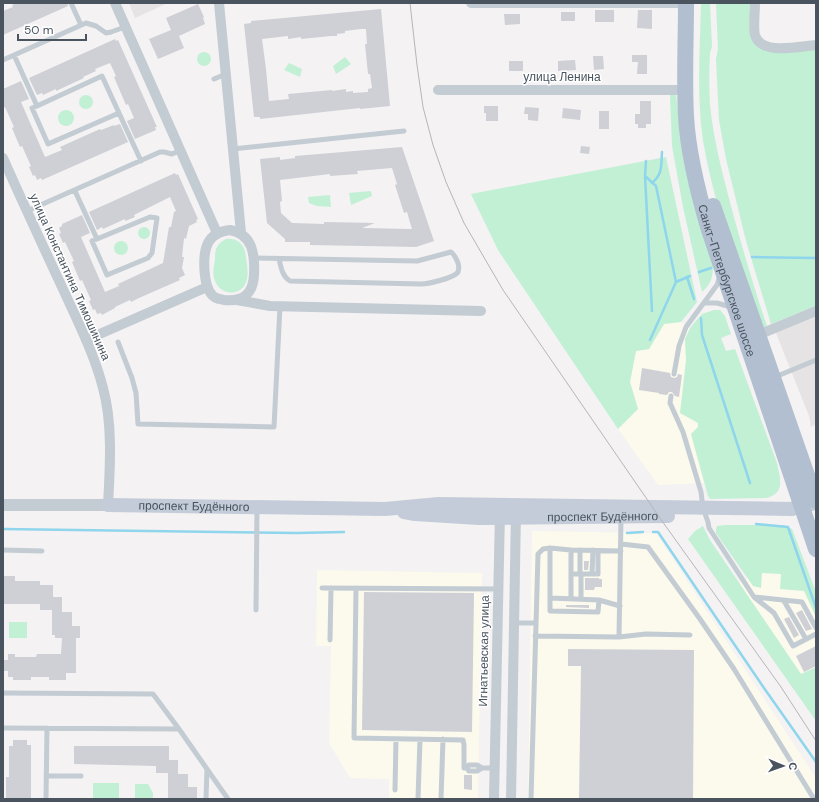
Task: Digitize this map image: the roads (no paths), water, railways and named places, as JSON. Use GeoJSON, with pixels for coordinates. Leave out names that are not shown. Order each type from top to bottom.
{"type":"FeatureCollection","features":[{"type":"Feature","properties":{"kind":"main road","name":"Санкт-Петербургское шоссе"},"geometry":{"type":"LineString","coordinates":[[686,3],[686,117],[691,157],[702,204],[736,310],[812,502]]}},
{"type":"Feature","properties":{"kind":"main road","name":"Санкт-Петербургское шоссе"},"geometry":{"type":"LineString","coordinates":[[695,3],[695,113],[701,160],[707,188],[773,378],[812,502],[816,549]]}},
{"type":"Feature","properties":{"kind":"main road","name":"проспект Будённого"},"geometry":{"type":"LineString","coordinates":[[108,505],[386,509],[439,504],[500,504],[516,511],[621,517],[792,509],[812,502]]}},
{"type":"Feature","properties":{"kind":"main road","name":"проспект Будённого"},"geometry":{"type":"LineString","coordinates":[[386,509],[415,514],[479,518],[500,518],[516,511],[705,512]]}},
{"type":"Feature","properties":{"kind":"street"},"geometry":{"type":"LineString","coordinates":[[115,3],[217,233]]}},
{"type":"Feature","properties":{"kind":"street"},"geometry":{"type":"LineString","coordinates":[[219,3],[241,233]]}},
{"type":"Feature","properties":{"kind":"street"},"geometry":{"type":"LineString","coordinates":[[471,3],[686,3]]}},
{"type":"Feature","properties":{"kind":"street"},"geometry":{"type":"LineString","coordinates":[[755,3],[755,35],[764,46],[771,48],[782,48],[816,45]]}},
{"type":"Feature","properties":{"kind":"street","name":"улица Ленина"},"geometry":{"type":"LineString","coordinates":[[438,90],[685,90]]}},
{"type":"Feature","properties":{"kind":"street","name":"улица Константина Тимошинина"},"geometry":{"type":"LineString","coordinates":[[3,158],[86,340],[104,388],[107,409],[109,449],[108,505]]}},
{"type":"Feature","properties":{"kind":"street"},"geometry":{"type":"LineString","coordinates":[[237,300],[250,292],[253,285],[253,258],[247,238],[241,233],[230,230],[217,233],[208,243],[205,254],[205,276],[207,286],[216,299],[237,300],[259,305],[280,306],[481,311]]}},
{"type":"Feature","properties":{"kind":"street"},"geometry":{"type":"LineString","coordinates":[[86,340],[207,286]]}},
{"type":"Feature","properties":{"kind":"street"},"geometry":{"type":"LineString","coordinates":[[758,335],[816,311]]}},
{"type":"Feature","properties":{"kind":"street","name":"Игнатьевская улица"},"geometry":{"type":"LineString","coordinates":[[494,799],[500,504]]}},
{"type":"Feature","properties":{"kind":"street","name":"проспект Будённого"},"geometry":{"type":"LineString","coordinates":[[3,505],[108,505]]}},
{"type":"Feature","properties":{"kind":"street"},"geometry":{"type":"LineString","coordinates":[[511,799],[516,511]]}},
{"type":"Feature","properties":{"kind":"street"},"geometry":{"type":"LineString","coordinates":[[495,748],[512,748]]}},
{"type":"Feature","properties":{"kind":"lane"},"geometry":{"type":"LineString","coordinates":[[71,3],[81,25]]}},
{"type":"Feature","properties":{"kind":"lane"},"geometry":{"type":"LineString","coordinates":[[3,60],[81,25],[91,24],[106,33],[125,26]]}},
{"type":"Feature","properties":{"kind":"lane"},"geometry":{"type":"LineString","coordinates":[[14,55],[37,106]]}},
{"type":"Feature","properties":{"kind":"lane"},"geometry":{"type":"LineString","coordinates":[[214,79],[226,74]]}},
{"type":"Feature","properties":{"kind":"lane"},"geometry":{"type":"LineString","coordinates":[[119,113],[48,144],[32,108],[102,76],[119,113],[141,161]]}},
{"type":"Feature","properties":{"kind":"lane"},"geometry":{"type":"LineString","coordinates":[[233,149],[404,132]]}},
{"type":"Feature","properties":{"kind":"lane"},"geometry":{"type":"LineString","coordinates":[[27,212],[160,152],[172,154],[181,150]]}},
{"type":"Feature","properties":{"kind":"lane"},"geometry":{"type":"LineString","coordinates":[[75,191],[97,239]]}},
{"type":"Feature","properties":{"kind":"lane"},"geometry":{"type":"LineString","coordinates":[[150,217],[157,218],[152,253],[148,258],[107,275],[92,241],[97,239],[150,217]]}},
{"type":"Feature","properties":{"kind":"lane"},"geometry":{"type":"LineString","coordinates":[[253,258],[417,261],[451,252],[454,254],[459,268],[455,275],[434,282],[421,284],[290,281],[283,274],[279,259]]}},
{"type":"Feature","properties":{"kind":"lane"},"geometry":{"type":"LineString","coordinates":[[674,374],[679,346],[686,327],[700,306],[704,303],[717,285],[721,267]]}},
{"type":"Feature","properties":{"kind":"lane"},"geometry":{"type":"LineString","coordinates":[[704,303],[725,304],[736,310]]}},
{"type":"Feature","properties":{"kind":"lane"},"geometry":{"type":"LineString","coordinates":[[118,342],[135,388],[138,424],[274,427],[280,306]]}},
{"type":"Feature","properties":{"kind":"lane"},"geometry":{"type":"LineString","coordinates":[[773,378],[816,360]]}},
{"type":"Feature","properties":{"kind":"lane"},"geometry":{"type":"LineString","coordinates":[[671,396],[670,403],[683,432],[701,492],[709,528],[754,597],[774,613],[793,646],[816,634]]}},
{"type":"Feature","properties":{"kind":"lane"},"geometry":{"type":"LineString","coordinates":[[256,610],[257,507]]}},
{"type":"Feature","properties":{"kind":"lane"},"geometry":{"type":"LineString","coordinates":[[619,637],[621,517]]}},
{"type":"Feature","properties":{"kind":"lane"},"geometry":{"type":"LineString","coordinates":[[621,544],[648,547],[700,619],[730,664],[814,799]]}},
{"type":"Feature","properties":{"kind":"lane"},"geometry":{"type":"LineString","coordinates":[[531,799],[538,554],[543,549],[550,548],[621,551]]}},
{"type":"Feature","properties":{"kind":"lane"},"geometry":{"type":"LineString","coordinates":[[550,548],[550,611],[598,612],[599,600]]}},
{"type":"Feature","properties":{"kind":"lane"},"geometry":{"type":"LineString","coordinates":[[3,550],[42,551]]}},
{"type":"Feature","properties":{"kind":"lane"},"geometry":{"type":"LineString","coordinates":[[571,550],[571,599]]}},
{"type":"Feature","properties":{"kind":"lane"},"geometry":{"type":"LineString","coordinates":[[580,550],[581,599]]}},
{"type":"Feature","properties":{"kind":"lane"},"geometry":{"type":"LineString","coordinates":[[571,574],[598,574],[596,550]]}},
{"type":"Feature","properties":{"kind":"lane"},"geometry":{"type":"LineString","coordinates":[[322,588],[499,589]]}},
{"type":"Feature","properties":{"kind":"lane"},"geometry":{"type":"LineString","coordinates":[[330,640],[331,588]]}},
{"type":"Feature","properties":{"kind":"lane"},"geometry":{"type":"LineString","coordinates":[[356,588],[354,738],[462,740],[464,745],[464,768],[468,768],[469,771],[477,771],[482,768],[495,768]]}},
{"type":"Feature","properties":{"kind":"lane"},"geometry":{"type":"LineString","coordinates":[[754,597],[802,602],[816,628]]}},
{"type":"Feature","properties":{"kind":"lane"},"geometry":{"type":"LineString","coordinates":[[550,598],[599,600],[620,606]]}},
{"type":"Feature","properties":{"kind":"lane"},"geometry":{"type":"LineString","coordinates":[[784,600],[806,639]]}},
{"type":"Feature","properties":{"kind":"lane"},"geometry":{"type":"LineString","coordinates":[[514,622],[535,623]]}},
{"type":"Feature","properties":{"kind":"lane"},"geometry":{"type":"LineString","coordinates":[[535,636],[619,637],[646,634],[690,635]]}},
{"type":"Feature","properties":{"kind":"lane"},"geometry":{"type":"LineString","coordinates":[[3,693],[153,694],[228,799]]}},
{"type":"Feature","properties":{"kind":"lane"},"geometry":{"type":"LineString","coordinates":[[3,728],[179,729]]}},
{"type":"Feature","properties":{"kind":"lane"},"geometry":{"type":"LineString","coordinates":[[46,799],[47,728]]}},
{"type":"Feature","properties":{"kind":"lane"},"geometry":{"type":"LineString","coordinates":[[395,790],[396,739]]}},
{"type":"Feature","properties":{"kind":"lane"},"geometry":{"type":"LineString","coordinates":[[418,799],[420,739]]}},
{"type":"Feature","properties":{"kind":"lane"},"geometry":{"type":"LineString","coordinates":[[441,799],[443,740]]}},
{"type":"Feature","properties":{"kind":"lane"},"geometry":{"type":"LineString","coordinates":[[206,769],[206,799]]}},
{"type":"Feature","properties":{"kind":"lane"},"geometry":{"type":"LineString","coordinates":[[46,776],[81,776]]}},
{"type":"Feature","properties":{"kind":"waterway"},"geometry":{"type":"LineString","coordinates":[[652,183],[656,180],[660,173],[662,152]]}},
{"type":"Feature","properties":{"kind":"waterway"},"geometry":{"type":"LineString","coordinates":[[646,161],[645,176],[652,311]]}},
{"type":"Feature","properties":{"kind":"waterway"},"geometry":{"type":"LineString","coordinates":[[645,176],[656,186],[676,282]]}},
{"type":"Feature","properties":{"kind":"waterway"},"geometry":{"type":"LineString","coordinates":[[752,257],[816,258]]}},
{"type":"Feature","properties":{"kind":"waterway"},"geometry":{"type":"LineString","coordinates":[[699,272],[711,268]]}},
{"type":"Feature","properties":{"kind":"waterway"},"geometry":{"type":"LineString","coordinates":[[650,340],[676,282],[690,276]]}},
{"type":"Feature","properties":{"kind":"waterway"},"geometry":{"type":"LineString","coordinates":[[687,277],[694,299]]}},
{"type":"Feature","properties":{"kind":"waterway"},"geometry":{"type":"LineString","coordinates":[[701,318],[702,335],[750,483]]}},
{"type":"Feature","properties":{"kind":"waterway"},"geometry":{"type":"LineString","coordinates":[[756,524],[788,527],[816,608]]}},
{"type":"Feature","properties":{"kind":"waterway"},"geometry":{"type":"LineString","coordinates":[[3,529],[297,533],[344,532]]}},
{"type":"Feature","properties":{"kind":"waterway"},"geometry":{"type":"LineString","coordinates":[[627,533],[643,532]]}},
{"type":"Feature","properties":{"kind":"waterway"},"geometry":{"type":"LineString","coordinates":[[653,532],[658,532],[816,762]]}},
{"type":"Feature","properties":{"kind":"tram line"},"geometry":{"type":"LineString","coordinates":[[410,3],[423,107],[433,145],[446,182],[464,223],[503,290],[662,521],[781,687],[816,741]]}}]}
